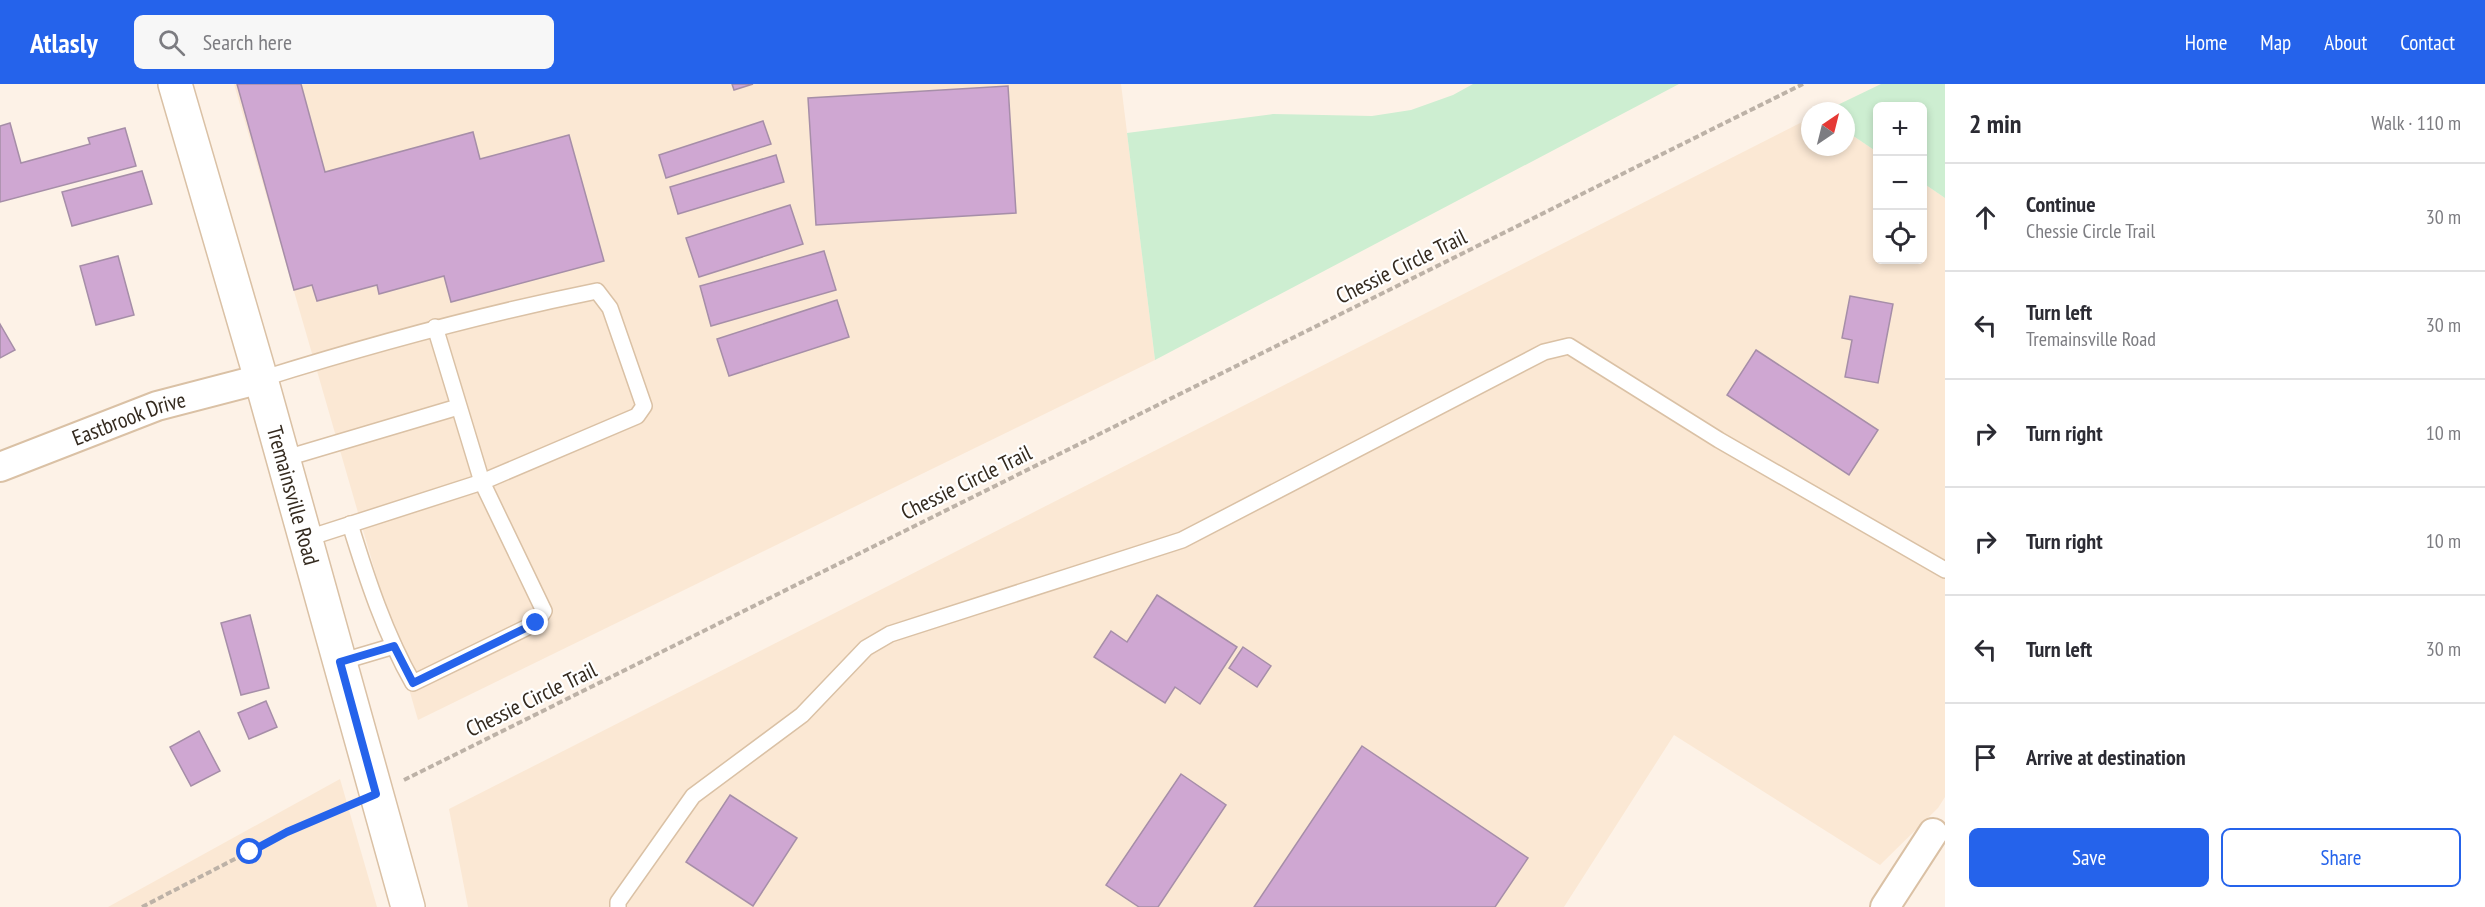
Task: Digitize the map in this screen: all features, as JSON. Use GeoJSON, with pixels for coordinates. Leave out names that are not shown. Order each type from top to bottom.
{"type":"FeatureCollection","features":[{"type":"Feature","properties":{"kind":"street","name":"Tremainsville Road"},"geometry":{"type":"LineString","coordinates":[[175,84],[261,379],[408,907]]}},
{"type":"Feature","properties":{"kind":"street","name":"Eastbrook Drive"},"geometry":{"type":"LineString","coordinates":[[0,467],[157,406],[261,379]]}},
{"type":"Feature","properties":{"kind":"street"},"geometry":{"type":"LineString","coordinates":[[1885,907],[1933,833]]}},
{"type":"Feature","properties":{"kind":"lane"},"geometry":{"type":"LineString","coordinates":[[261,379],[435,327],[597,291],[610,308],[644,406],[637,416],[482,482],[305,539]]}},
{"type":"Feature","properties":{"kind":"lane"},"geometry":{"type":"LineString","coordinates":[[350,525],[367,578],[394,646],[413,683],[536,623],[544,611],[482,482],[435,327]]}},
{"type":"Feature","properties":{"kind":"lane"},"geometry":{"type":"LineString","coordinates":[[618,907],[618,902],[693,796],[802,715],[866,648],[890,634],[1182,540],[1544,352],[1569,346],[1719,440],[1945,570]]}},
{"type":"Feature","properties":{"kind":"lane"},"geometry":{"type":"LineString","coordinates":[[283,459],[458,407]]}},
{"type":"Feature","properties":{"kind":"lane"},"geometry":{"type":"LineString","coordinates":[[340,662],[394,646]]}},
{"type":"Feature","properties":{"kind":"path","name":"Chessie Circle Trail"},"geometry":{"type":"LineString","coordinates":[[142,907],[287,832],[376,794],[1803,84]]}},
{"type":"Feature","properties":{"kind":"shaded area"},"geometry":{"type":"Polygon","coordinates":[[[234,84],[1121,84],[1155,360],[418,720],[234,84]]]}},
{"type":"Feature","properties":{"kind":"shaded area"},"geometry":{"type":"Polygon","coordinates":[[[1801,123],[1801,156],[1855,156],[1855,137],[1873,149],[1873,264],[1927,264],[1927,186],[1945,198],[1945,797],[1938,808],[1880,865],[1674,735],[1564,907],[468,907],[449,809],[1801,123]]]}},
{"type":"Feature","properties":{"kind":"shaded area"},"geometry":{"type":"Polygon","coordinates":[[[340,779],[377,907],[108,907],[340,779]]]}},
{"type":"Feature","properties":{"kind":"green space"},"geometry":{"type":"Polygon","coordinates":[[[1473,84],[1679,84],[1155,360],[1127,133],[1273,114],[1372,116],[1411,110],[1453,95],[1473,84]]]}},
{"type":"Feature","properties":{"kind":"green space"},"geometry":{"type":"Polygon","coordinates":[[[1881,84],[1945,84],[1945,198],[1927,186],[1927,102],[1873,102],[1873,149],[1855,137],[1855,102],[1844,102],[1881,84]]]}},
{"type":"Feature","properties":{"kind":"building"},"geometry":{"type":"Polygon","coordinates":[[[237,84],[301,84],[325,172],[473,132],[480,159],[569,135],[604,261],[451,302],[444,276],[379,294],[377,285],[317,301],[312,285],[294,290],[237,84]]]}},
{"type":"Feature","properties":{"kind":"building"},"geometry":{"type":"Polygon","coordinates":[[[732,84],[753,84],[734,90],[732,84]]]}},
{"type":"Feature","properties":{"kind":"building"},"geometry":{"type":"Polygon","coordinates":[[[1008,86],[1016,213],[816,225],[808,98],[1008,86]]]}},
{"type":"Feature","properties":{"kind":"building"},"geometry":{"type":"Polygon","coordinates":[[[763,121],[771,144],[666,178],[659,155],[763,121]]]}},
{"type":"Feature","properties":{"kind":"building"},"geometry":{"type":"Polygon","coordinates":[[[10,123],[21,163],[90,144],[88,138],[125,128],[136,166],[0,202],[0,126],[10,123]]]}},
{"type":"Feature","properties":{"kind":"building"},"geometry":{"type":"Polygon","coordinates":[[[776,155],[784,182],[678,214],[670,187],[776,155]]]}},
{"type":"Feature","properties":{"kind":"building"},"geometry":{"type":"Polygon","coordinates":[[[142,171],[152,204],[72,226],[62,192],[142,171]]]}},
{"type":"Feature","properties":{"kind":"building"},"geometry":{"type":"Polygon","coordinates":[[[790,205],[803,244],[699,277],[686,238],[790,205]]]}},
{"type":"Feature","properties":{"kind":"building"},"geometry":{"type":"Polygon","coordinates":[[[824,251],[836,290],[711,326],[700,286],[824,251]]]}},
{"type":"Feature","properties":{"kind":"building"},"geometry":{"type":"Polygon","coordinates":[[[118,256],[134,315],[96,325],[80,266],[118,256]]]}},
{"type":"Feature","properties":{"kind":"building"},"geometry":{"type":"Polygon","coordinates":[[[1850,296],[1893,304],[1878,383],[1845,377],[1852,340],[1842,338],[1850,296]]]}},
{"type":"Feature","properties":{"kind":"building"},"geometry":{"type":"Polygon","coordinates":[[[837,300],[849,337],[729,376],[717,339],[837,300]]]}},
{"type":"Feature","properties":{"kind":"building"},"geometry":{"type":"Polygon","coordinates":[[[0,324],[15,350],[0,358],[0,324]]]}},
{"type":"Feature","properties":{"kind":"building"},"geometry":{"type":"Polygon","coordinates":[[[1756,350],[1878,430],[1849,475],[1727,395],[1756,350]]]}},
{"type":"Feature","properties":{"kind":"building"},"geometry":{"type":"Polygon","coordinates":[[[1157,595],[1237,647],[1200,704],[1175,687],[1165,703],[1094,657],[1111,631],[1127,642],[1157,595]]]}},
{"type":"Feature","properties":{"kind":"building"},"geometry":{"type":"Polygon","coordinates":[[[250,615],[269,688],[241,695],[221,623],[250,615]]]}},
{"type":"Feature","properties":{"kind":"building"},"geometry":{"type":"Polygon","coordinates":[[[1243,647],[1271,666],[1257,687],[1229,668],[1243,647]]]}},
{"type":"Feature","properties":{"kind":"building"},"geometry":{"type":"Polygon","coordinates":[[[266,701],[277,727],[249,739],[238,713],[266,701]]]}},
{"type":"Feature","properties":{"kind":"building"},"geometry":{"type":"Polygon","coordinates":[[[199,731],[220,771],[191,786],[170,747],[199,731]]]}},
{"type":"Feature","properties":{"kind":"building"},"geometry":{"type":"Polygon","coordinates":[[[1362,746],[1528,858],[1495,907],[1254,907],[1362,746]]]}},
{"type":"Feature","properties":{"kind":"building"},"geometry":{"type":"Polygon","coordinates":[[[1181,774],[1226,805],[1158,907],[1139,907],[1106,885],[1181,774]]]}},
{"type":"Feature","properties":{"kind":"building"},"geometry":{"type":"Polygon","coordinates":[[[730,795],[797,838],[753,906],[686,862],[730,795]]]}},
{"type":"Feature","properties":{"kind":"route"},"geometry":{"type":"LineString","coordinates":[[250,852],[287,832],[376,794],[340,662],[394,646],[400,662],[413,683],[536,623]]}}]}
